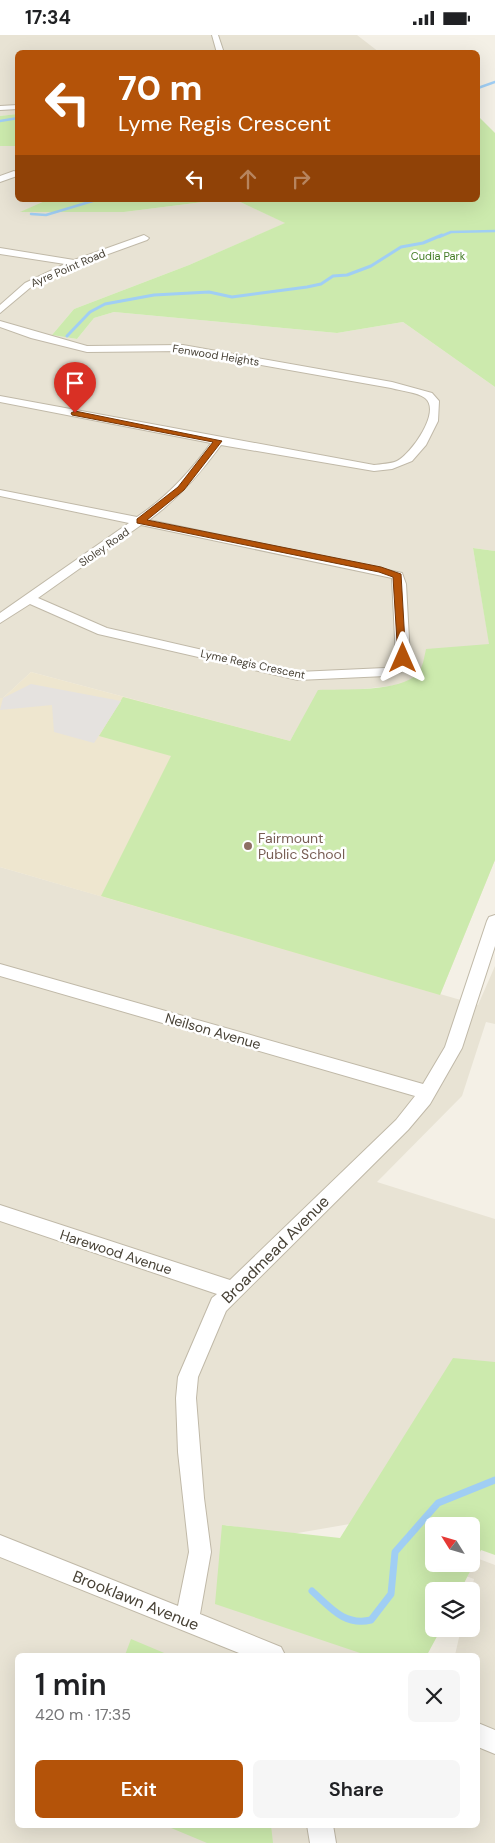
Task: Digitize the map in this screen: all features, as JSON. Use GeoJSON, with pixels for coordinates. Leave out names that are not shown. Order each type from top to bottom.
{"type":"FeatureCollection","features":[{"type":"Feature","properties":{"kind":"street"},"geometry":{"type":"LineString","coordinates":[[215,35],[221,50]]}},
{"type":"Feature","properties":{"kind":"street"},"geometry":{"type":"LineString","coordinates":[[0,108],[15,107]]}},
{"type":"Feature","properties":{"kind":"street"},"geometry":{"type":"LineString","coordinates":[[0,179],[14,174]]}},
{"type":"Feature","properties":{"kind":"street","name":"Ayre Point Road"},"geometry":{"type":"LineString","coordinates":[[0,310],[28,285],[75,263],[144,238]]}},
{"type":"Feature","properties":{"kind":"street"},"geometry":{"type":"LineString","coordinates":[[0,251],[75,263]]}},
{"type":"Feature","properties":{"kind":"street","name":"Fenwood Heights"},"geometry":{"type":"LineString","coordinates":[[0,324],[35,336],[87,349],[133,347],[183,348],[392,385],[420,391],[432,398],[436,408],[435,419],[406,460],[395,465],[362,467],[218,441]]}},
{"type":"Feature","properties":{"kind":"street"},"geometry":{"type":"LineString","coordinates":[[0,399],[218,441]]}},
{"type":"Feature","properties":{"kind":"street","name":"Sloley Road"},"geometry":{"type":"LineString","coordinates":[[0,619],[140,521],[181,488],[218,441]]}},
{"type":"Feature","properties":{"kind":"street"},"geometry":{"type":"LineString","coordinates":[[0,493],[140,521]]}},
{"type":"Feature","properties":{"kind":"street","name":"Lyme Regis Crescent"},"geometry":{"type":"LineString","coordinates":[[29,599],[103,631],[298,677],[386,672],[396,669],[403,658],[398,576],[381,570],[140,521]]}},
{"type":"Feature","properties":{"kind":"street","name":"Broadmead Avenue"},"geometry":{"type":"LineString","coordinates":[[187,1621],[200,1552],[186,1418],[188,1377],[219,1305],[232,1290],[402,1125],[424,1099],[426,1092],[436,1080],[453,1048],[495,921]]}},
{"type":"Feature","properties":{"kind":"street","name":"Neilson Avenue"},"geometry":{"type":"LineString","coordinates":[[0,970],[426,1092]]}},
{"type":"Feature","properties":{"kind":"street","name":"Harewood Avenue"},"geometry":{"type":"LineString","coordinates":[[0,1213],[232,1290]]}},
{"type":"Feature","properties":{"kind":"street","name":"Brooklawn Avenue"},"geometry":{"type":"LineString","coordinates":[[0,1545],[268,1653]]}},
{"type":"Feature","properties":{"kind":"street"},"geometry":{"type":"LineString","coordinates":[[480,1736],[495,1742]]}},
{"type":"Feature","properties":{"kind":"street"},"geometry":{"type":"LineString","coordinates":[[320,1828],[323,1843]]}},
{"type":"Feature","properties":{"kind":"shaded area"},"geometry":{"type":"Polygon","coordinates":[[[0,35],[357,35],[376,50],[15,50],[15,114],[0,116],[0,35]]]}},
{"type":"Feature","properties":{"kind":"shaded area"},"geometry":{"type":"Polygon","coordinates":[[[0,146],[15,146],[15,202],[43,202],[21,212],[124,212],[203,202],[240,202],[286,223],[189,265],[74,309],[52,335],[77,339],[94,318],[114,312],[337,333],[403,322],[495,387],[495,551],[473,548],[490,647],[427,661],[418,677],[408,684],[317,694],[290,741],[31,672],[3,698],[0,698],[0,146]]]}},
{"type":"Feature","properties":{"kind":"shaded area","name":"Fairmount Public School"},"geometry":{"type":"Polygon","coordinates":[[[31,672],[290,741],[495,860],[440,995],[0,867],[0,698],[3,698],[31,672]]]}},
{"type":"Feature","properties":{"kind":"shaded area"},"geometry":{"type":"Polygon","coordinates":[[[31,684],[121,701],[94,743],[54,732],[52,705],[0,710],[3,698],[31,684]]]}},
{"type":"Feature","properties":{"kind":"shaded area"},"geometry":{"type":"Polygon","coordinates":[[[0,867],[478,1005],[495,966],[495,1024],[486,1022],[462,1096],[377,1182],[495,1219],[495,1425],[396,1516],[286,1535],[225,1525],[378,1653],[15,1653],[15,1828],[480,1828],[480,1653],[455,1653],[459,1637],[480,1637],[480,1582],[473,1582],[474,1579],[458,1573],[480,1573],[480,1559],[495,1565],[495,1843],[0,1843],[0,867]]]}},
{"type":"Feature","properties":{"kind":"green space"},"geometry":{"type":"Polygon","coordinates":[[[15,114],[15,146],[0,146],[0,116],[15,114]]]}},
{"type":"Feature","properties":{"kind":"green space","name":"Cudia Park"},"geometry":{"type":"Polygon","coordinates":[[[480,118],[495,133],[495,387],[403,322],[337,333],[114,312],[94,318],[77,339],[52,335],[74,309],[189,265],[285,223],[240,202],[480,202],[480,118]]]}},
{"type":"Feature","properties":{"kind":"green space"},"geometry":{"type":"Polygon","coordinates":[[[42,202],[203,202],[124,212],[20,212],[42,202]]]}},
{"type":"Feature","properties":{"kind":"green space","name":"Fairmount Public School"},"geometry":{"type":"Polygon","coordinates":[[[473,548],[495,551],[495,860],[440,995],[101,896],[171,756],[99,736],[123,697],[290,741],[318,690],[385,687],[398,684],[409,680],[419,672],[426,649],[489,644],[473,548]]]}},
{"type":"Feature","properties":{"kind":"green space"},"geometry":{"type":"Polygon","coordinates":[[[453,1358],[495,1362],[495,1555],[481,1550],[480,1552],[480,1517],[425,1517],[425,1573],[469,1573],[465,1582],[425,1582],[425,1637],[437,1637],[428,1653],[360,1653],[215,1604],[222,1525],[340,1538],[453,1358]]]}},
{"type":"Feature","properties":{"kind":"green space"},"geometry":{"type":"Polygon","coordinates":[[[131,1639],[164,1653],[126,1653],[131,1639]]]}},
{"type":"Feature","properties":{"kind":"green space"},"geometry":{"type":"Polygon","coordinates":[[[171,1828],[271,1828],[273,1843],[207,1843],[171,1828]]]}},
{"type":"Feature","properties":{"kind":"waterway"},"geometry":{"type":"LineString","coordinates":[[480,87],[495,82]]}},
{"type":"Feature","properties":{"kind":"waterway"},"geometry":{"type":"LineString","coordinates":[[0,121],[15,118]]}},
{"type":"Feature","properties":{"kind":"waterway"},"geometry":{"type":"LineString","coordinates":[[31,214],[46,215],[89,202]]}},
{"type":"Feature","properties":{"kind":"waterway"},"geometry":{"type":"LineString","coordinates":[[439,237],[451,232],[495,231]]}},
{"type":"Feature","properties":{"kind":"waterway"},"geometry":{"type":"LineString","coordinates":[[67,336],[90,312],[105,304],[154,295],[209,292],[232,297],[307,287],[321,284],[333,276],[347,275],[371,266],[401,247],[423,243],[442,235]]}},
{"type":"Feature","properties":{"kind":"waterway"},"geometry":{"type":"LineString","coordinates":[[312,1591],[345,1618],[361,1621],[371,1620],[391,1594],[395,1552],[438,1503],[495,1480]]}},
{"type":"Feature","properties":{"kind":"place","name":"Fairmount Public School"},"geometry":{"type":"Point","coordinates":[248,846]}},
{"type":"Feature","properties":{"kind":"route"},"geometry":{"type":"LineString","coordinates":[[75,413],[218,441],[210,449],[198,469],[173,497],[140,521],[381,570],[398,576],[403,658]]}}]}
